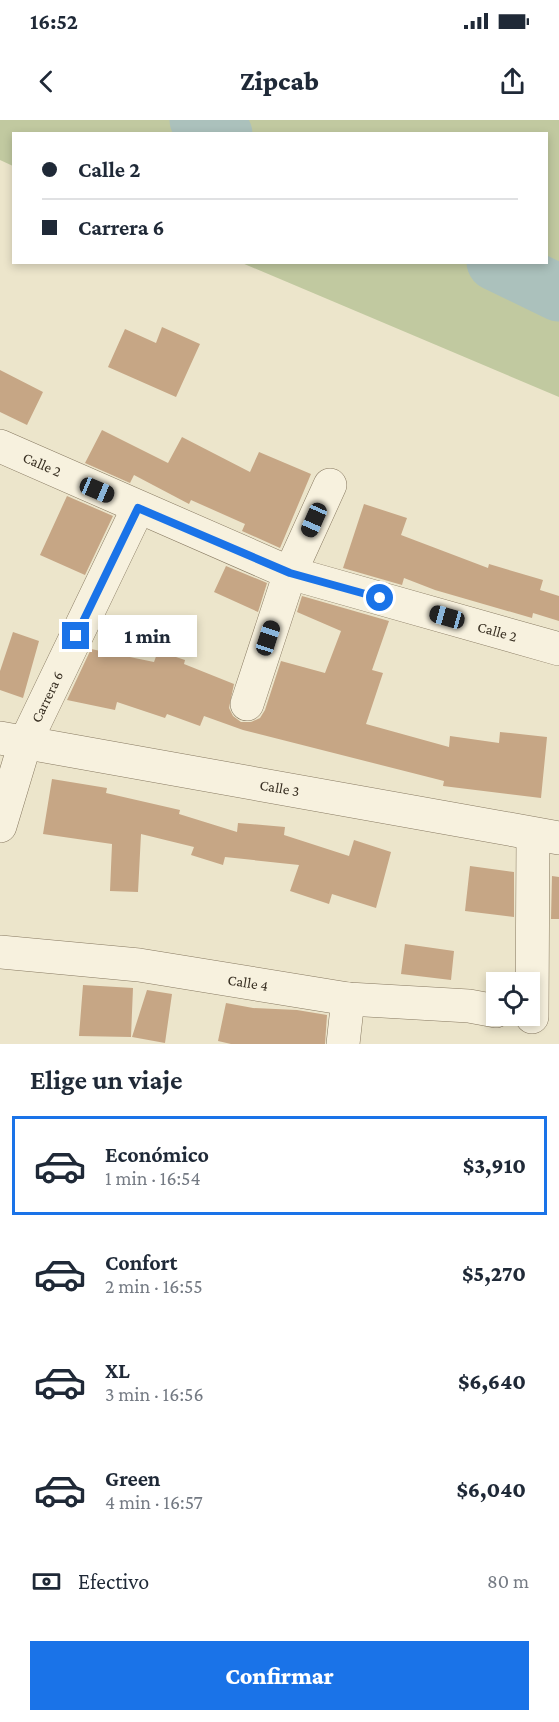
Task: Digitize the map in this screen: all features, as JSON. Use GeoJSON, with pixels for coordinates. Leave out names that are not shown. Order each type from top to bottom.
{"type":"FeatureCollection","features":[{"type":"Feature","properties":{"kind":"street","name":"Calle 2"},"geometry":{"type":"LineString","coordinates":[[0,446],[290,573],[559,650]]}},
{"type":"Feature","properties":{"kind":"street"},"geometry":{"type":"LineString","coordinates":[[247,704],[290,573],[330,485]]}},
{"type":"Feature","properties":{"kind":"street","name":"Carrera 6"},"geometry":{"type":"LineString","coordinates":[[0,826],[12,740],[138,508]]}},
{"type":"Feature","properties":{"kind":"street","name":"Calle 3"},"geometry":{"type":"LineString","coordinates":[[12,740],[546,837]]}},
{"type":"Feature","properties":{"kind":"street"},"geometry":{"type":"LineString","coordinates":[[540,972],[546,837]]}},
{"type":"Feature","properties":{"kind":"street","name":"Calle 4"},"geometry":{"type":"LineString","coordinates":[[0,952],[139,966],[348,999],[470,1006],[486,1009]]}},
{"type":"Feature","properties":{"kind":"street"},"geometry":{"type":"LineString","coordinates":[[343,1044],[348,999]]}},
{"type":"Feature","properties":{"kind":"green space"},"geometry":{"type":"Polygon","coordinates":[[[0,120],[559,120],[559,397],[244,264],[548,264],[548,132],[12,132],[12,166],[0,160],[0,120]]]}},
{"type":"Feature","properties":{"kind":"building"},"geometry":{"type":"Polygon","coordinates":[[[162,327],[200,344],[176,397],[108,367],[125,329],[156,343],[162,327]]]}},
{"type":"Feature","properties":{"kind":"building"},"geometry":{"type":"Polygon","coordinates":[[[0,370],[43,392],[27,425],[0,412],[0,370]]]}},
{"type":"Feature","properties":{"kind":"building"},"geometry":{"type":"Polygon","coordinates":[[[102,430],[168,463],[182,437],[250,472],[259,452],[311,474],[280,548],[242,531],[245,524],[191,500],[189,504],[134,475],[130,483],[85,463],[102,430]]]}},
{"type":"Feature","properties":{"kind":"building"},"geometry":{"type":"Polygon","coordinates":[[[67,496],[113,516],[85,575],[40,555],[67,496]]]}},
{"type":"Feature","properties":{"kind":"building"},"geometry":{"type":"Polygon","coordinates":[[[364,504],[407,518],[401,535],[488,568],[489,564],[543,580],[540,590],[559,596],[559,621],[533,613],[532,618],[435,590],[404,578],[402,585],[343,568],[364,504]]]}},
{"type":"Feature","properties":{"kind":"building"},"geometry":{"type":"Polygon","coordinates":[[[226,566],[267,583],[258,612],[214,592],[226,566]]]}},
{"type":"Feature","properties":{"kind":"building"},"geometry":{"type":"Polygon","coordinates":[[[302,596],[389,621],[372,670],[383,673],[366,724],[449,747],[450,736],[499,743],[500,732],[547,737],[541,798],[443,786],[444,781],[243,730],[204,716],[200,726],[167,714],[165,718],[117,702],[115,710],[67,700],[91,649],[154,662],[158,651],[185,660],[184,664],[234,684],[229,708],[233,716],[241,722],[251,722],[260,718],[265,710],[281,661],[325,673],[341,631],[297,612],[302,596]]]}},
{"type":"Feature","properties":{"kind":"building"},"geometry":{"type":"Polygon","coordinates":[[[13,632],[39,641],[23,698],[0,690],[0,671],[13,632]]]}},
{"type":"Feature","properties":{"kind":"building"},"geometry":{"type":"Polygon","coordinates":[[[52,779],[107,788],[106,793],[180,810],[179,814],[237,832],[238,823],[285,827],[284,835],[349,856],[354,840],[391,852],[376,908],[332,894],[329,904],[290,891],[299,865],[225,857],[223,865],[191,855],[194,847],[141,834],[138,892],[110,891],[112,844],[43,834],[52,779]]]}},
{"type":"Feature","properties":{"kind":"building"},"geometry":{"type":"Polygon","coordinates":[[[470,866],[514,872],[514,917],[465,911],[470,866]]]}},
{"type":"Feature","properties":{"kind":"building"},"geometry":{"type":"Polygon","coordinates":[[[552,876],[559,877],[559,919],[551,919],[552,876]]]}},
{"type":"Feature","properties":{"kind":"building"},"geometry":{"type":"Polygon","coordinates":[[[405,944],[454,951],[451,980],[401,974],[405,944]]]}},
{"type":"Feature","properties":{"kind":"building"},"geometry":{"type":"Polygon","coordinates":[[[83,985],[133,988],[131,1037],[79,1036],[83,985]]]}},
{"type":"Feature","properties":{"kind":"building"},"geometry":{"type":"Polygon","coordinates":[[[147,990],[172,994],[165,1043],[132,1037],[147,990]]]}},
{"type":"Feature","properties":{"kind":"building"},"geometry":{"type":"Polygon","coordinates":[[[226,1003],[327,1015],[325,1044],[231,1044],[218,1041],[226,1003]]]}},
{"type":"Feature","properties":{"kind":"waterway"},"geometry":{"type":"LineString","coordinates":[[198,120],[220,132]]}},
{"type":"Feature","properties":{"kind":"waterway"},"geometry":{"type":"LineString","coordinates":[[499,264],[559,293]]}},
{"type":"Feature","properties":{"kind":"route"},"geometry":{"type":"LineString","coordinates":[[76,636],[138,508],[290,573],[380,598]]}}]}
